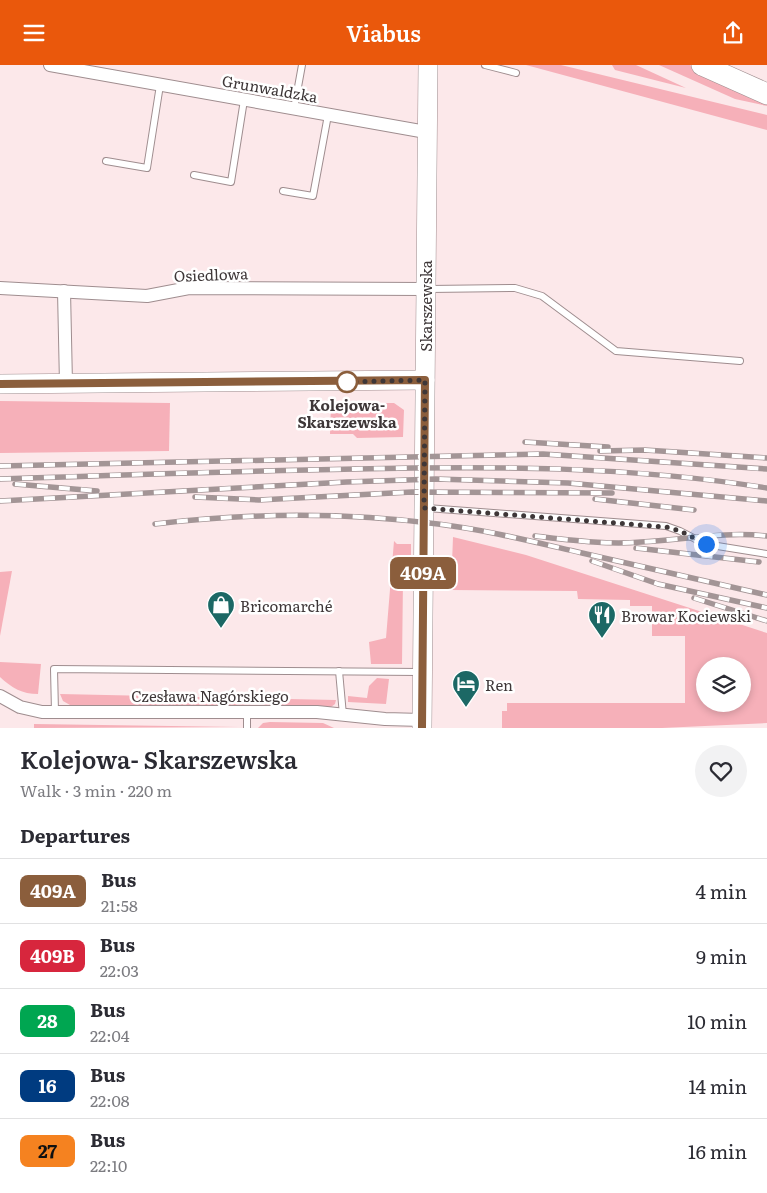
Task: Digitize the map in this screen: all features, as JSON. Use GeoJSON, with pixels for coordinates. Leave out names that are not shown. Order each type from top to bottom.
{"type":"FeatureCollection","features":[{"type":"Feature","properties":{"kind":"main road","name":"Skarszewska"},"geometry":{"type":"LineString","coordinates":[[422,724],[428,65]]}},
{"type":"Feature","properties":{"kind":"main road"},"geometry":{"type":"LineString","coordinates":[[702,65],[767,94]]}},
{"type":"Feature","properties":{"kind":"main road"},"geometry":{"type":"LineString","coordinates":[[733,65],[767,79]]}},
{"type":"Feature","properties":{"kind":"main road"},"geometry":{"type":"LineString","coordinates":[[0,384],[425,380]]}},
{"type":"Feature","properties":{"kind":"street","name":"Grunwaldzka"},"geometry":{"type":"LineString","coordinates":[[50,65],[79,68],[160,85],[426,132]]}},
{"type":"Feature","properties":{"kind":"street","name":"Osiedlowa"},"geometry":{"type":"LineString","coordinates":[[0,288],[148,296],[190,288],[425,289]]}},
{"type":"Feature","properties":{"kind":"street"},"geometry":{"type":"LineString","coordinates":[[64,291],[66,384]]}},
{"type":"Feature","properties":{"kind":"street","name":"Czesława Nagórskiego"},"geometry":{"type":"LineString","coordinates":[[0,696],[20,707],[42,712],[317,712],[422,724]]}},
{"type":"Feature","properties":{"kind":"lane"},"geometry":{"type":"LineString","coordinates":[[294,109],[302,65]]}},
{"type":"Feature","properties":{"kind":"lane"},"geometry":{"type":"LineString","coordinates":[[485,65],[516,73]]}},
{"type":"Feature","properties":{"kind":"lane"},"geometry":{"type":"LineString","coordinates":[[106,161],[147,168],[160,85]]}},
{"type":"Feature","properties":{"kind":"lane"},"geometry":{"type":"LineString","coordinates":[[194,175],[231,182],[244,100]]}},
{"type":"Feature","properties":{"kind":"lane"},"geometry":{"type":"LineString","coordinates":[[283,191],[313,196],[328,115]]}},
{"type":"Feature","properties":{"kind":"lane"},"geometry":{"type":"LineString","coordinates":[[425,289],[515,288],[542,296],[616,351],[740,361]]}},
{"type":"Feature","properties":{"kind":"lane"},"geometry":{"type":"LineString","coordinates":[[424,508],[666,527],[680,531],[706,544],[767,554]]}},
{"type":"Feature","properties":{"kind":"lane"},"geometry":{"type":"LineString","coordinates":[[55,711],[54,669],[422,672]]}},
{"type":"Feature","properties":{"kind":"lane"},"geometry":{"type":"LineString","coordinates":[[339,671],[343,715]]}},
{"type":"Feature","properties":{"kind":"lane"},"geometry":{"type":"LineString","coordinates":[[247,711],[247,728]]}},
{"type":"Feature","properties":{"kind":"shaded area"},"geometry":{"type":"Polygon","coordinates":[[[526,65],[561,65],[767,115],[767,130],[526,65]]]}},
{"type":"Feature","properties":{"kind":"shaded area"},"geometry":{"type":"Polygon","coordinates":[[[612,65],[636,65],[686,88],[615,70],[612,65]]]}},
{"type":"Feature","properties":{"kind":"shaded area"},"geometry":{"type":"Polygon","coordinates":[[[659,65],[690,65],[767,98],[767,106],[735,99],[659,65]]]}},
{"type":"Feature","properties":{"kind":"shaded area"},"geometry":{"type":"Polygon","coordinates":[[[0,401],[170,403],[169,451],[0,453],[0,401]]]}},
{"type":"Feature","properties":{"kind":"shaded area"},"geometry":{"type":"Polygon","coordinates":[[[331,403],[394,403],[404,410],[403,437],[357,438],[353,434],[330,434],[331,403]]]}},
{"type":"Feature","properties":{"kind":"shaded area"},"geometry":{"type":"Polygon","coordinates":[[[453,537],[526,555],[767,633],[767,723],[662,728],[502,728],[502,711],[507,711],[507,703],[685,703],[685,636],[652,636],[652,606],[630,606],[630,600],[578,599],[577,591],[451,590],[453,537]]]}},
{"type":"Feature","properties":{"kind":"shaded area"},"geometry":{"type":"Polygon","coordinates":[[[394,541],[397,544],[411,544],[411,556],[403,579],[402,664],[371,664],[369,642],[386,638],[394,541]]]}},
{"type":"Feature","properties":{"kind":"shaded area"},"geometry":{"type":"Polygon","coordinates":[[[12,571],[0,636],[0,572],[12,571]]]}},
{"type":"Feature","properties":{"kind":"shaded area"},"geometry":{"type":"Polygon","coordinates":[[[0,662],[41,664],[38,694],[22,692],[4,681],[0,677],[0,662]]]}},
{"type":"Feature","properties":{"kind":"shaded area"},"geometry":{"type":"Polygon","coordinates":[[[377,678],[389,679],[386,704],[348,702],[348,696],[367,698],[369,686],[377,678]]]}},
{"type":"Feature","properties":{"kind":"shaded area"},"geometry":{"type":"Polygon","coordinates":[[[60,694],[336,700],[335,704],[331,707],[255,704],[210,707],[70,705],[63,701],[60,694]]]}},
{"type":"Feature","properties":{"kind":"shaded area"},"geometry":{"type":"Polygon","coordinates":[[[263,723],[323,723],[334,728],[258,728],[263,723]]]}},
{"type":"Feature","properties":{"kind":"shaded area"},"geometry":{"type":"Polygon","coordinates":[[[34,724],[239,727],[34,728],[34,724]]]}},
{"type":"Feature","properties":{"kind":"railway"},"geometry":{"type":"LineString","coordinates":[[525,442],[608,447]]}},
{"type":"Feature","properties":{"kind":"railway"},"geometry":{"type":"LineString","coordinates":[[600,451],[645,450],[767,458]]}},
{"type":"Feature","properties":{"kind":"railway"},"geometry":{"type":"LineString","coordinates":[[0,466],[543,454],[767,469]]}},
{"type":"Feature","properties":{"kind":"railway"},"geometry":{"type":"LineString","coordinates":[[0,479],[311,470],[510,468],[665,475],[767,488]]}},
{"type":"Feature","properties":{"kind":"railway"},"geometry":{"type":"LineString","coordinates":[[0,501],[436,479],[568,483],[767,501]]}},
{"type":"Feature","properties":{"kind":"railway"},"geometry":{"type":"LineString","coordinates":[[15,484],[97,491]]}},
{"type":"Feature","properties":{"kind":"railway"},"geometry":{"type":"LineString","coordinates":[[195,497],[259,500],[412,492],[612,493]]}},
{"type":"Feature","properties":{"kind":"railway"},"geometry":{"type":"LineString","coordinates":[[595,499],[694,510]]}},
{"type":"Feature","properties":{"kind":"railway"},"geometry":{"type":"LineString","coordinates":[[155,524],[190,520],[296,515],[368,517],[438,524],[510,537],[767,595]]}},
{"type":"Feature","properties":{"kind":"railway"},"geometry":{"type":"LineString","coordinates":[[535,536],[615,543],[720,535],[767,536]]}},
{"type":"Feature","properties":{"kind":"railway"},"geometry":{"type":"LineString","coordinates":[[636,548],[759,562]]}},
{"type":"Feature","properties":{"kind":"railway"},"geometry":{"type":"LineString","coordinates":[[592,561],[658,584],[767,608]]}},
{"type":"Feature","properties":{"kind":"railway"},"geometry":{"type":"LineString","coordinates":[[694,598],[767,621]]}},
{"type":"Feature","properties":{"kind":"bus line","name":"409A"},"geometry":{"type":"LineString","coordinates":[[0,384],[425,380],[422,728]]}},
{"type":"Feature","properties":{"kind":"place","name":"Kolejowa- Skarszewska"},"geometry":{"type":"Point","coordinates":[347,382]}},
{"type":"Feature","properties":{"kind":"place","name":"Bricomarché"},"geometry":{"type":"Point","coordinates":[221,629]}},
{"type":"Feature","properties":{"kind":"place","name":"Browar Kociewski"},"geometry":{"type":"Point","coordinates":[602,639]}},
{"type":"Feature","properties":{"kind":"place","name":"Ren"},"geometry":{"type":"Point","coordinates":[466,708]}},
{"type":"Feature","properties":{"kind":"route"},"geometry":{"type":"LineString","coordinates":[[347,382],[425,380],[424,508],[666,527],[680,531],[706,544]]}}]}
